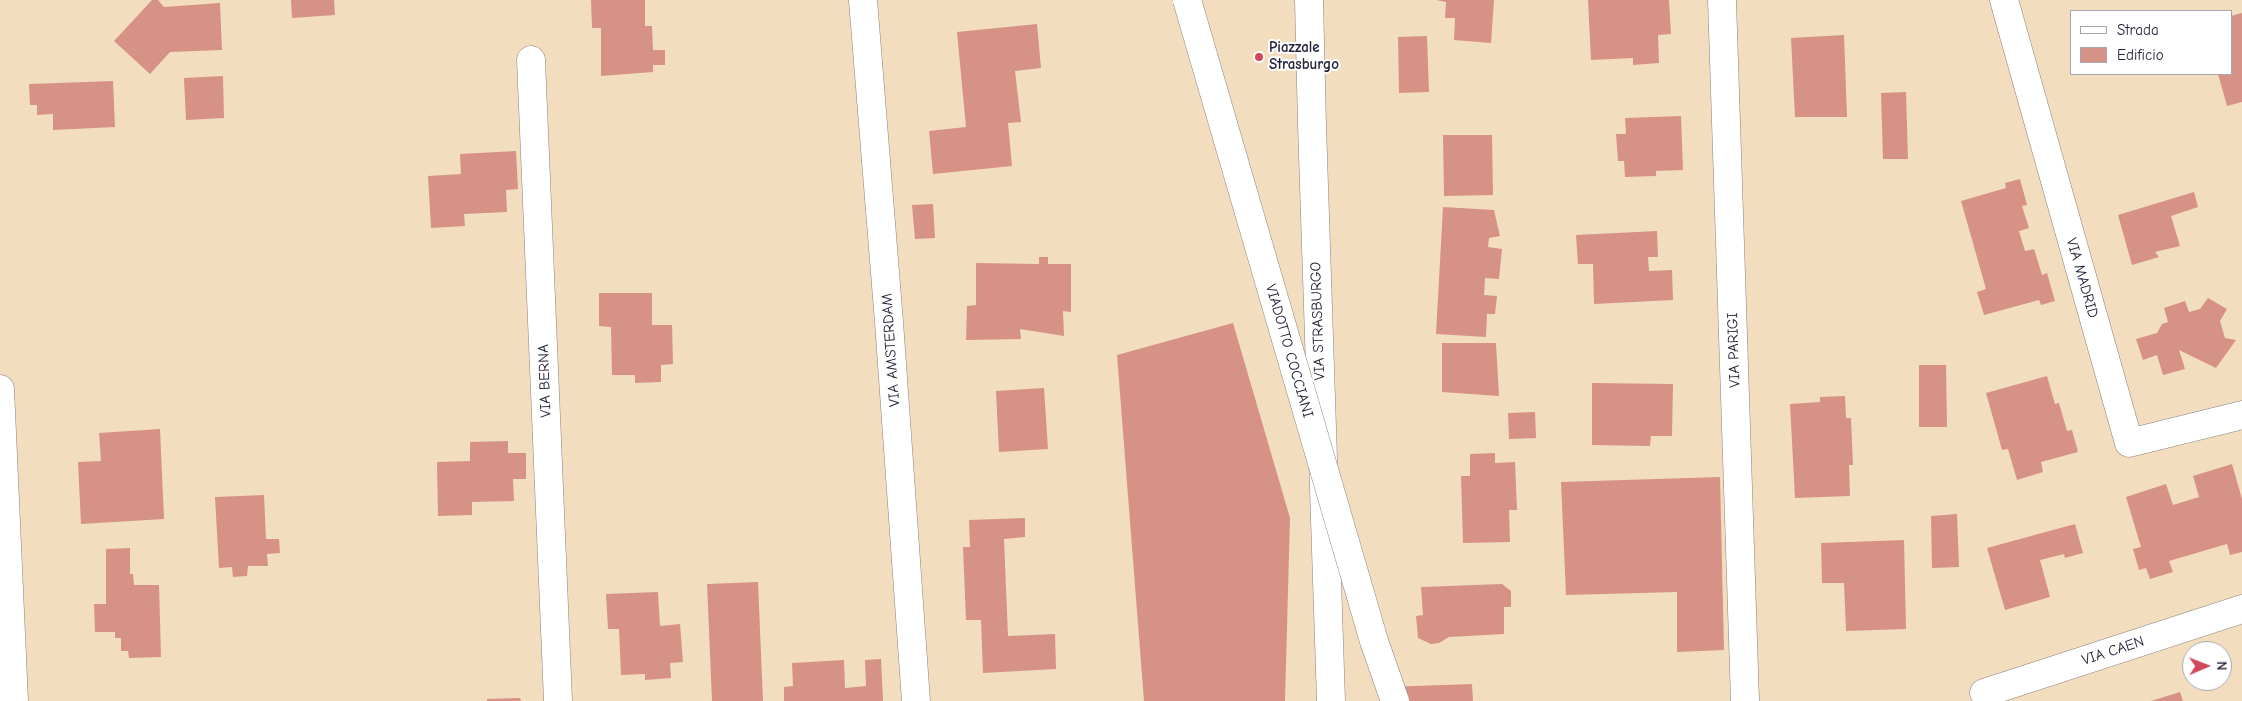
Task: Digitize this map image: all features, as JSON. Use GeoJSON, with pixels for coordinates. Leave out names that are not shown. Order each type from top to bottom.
{"type":"FeatureCollection","features":[{"type":"Feature","properties":{"kind":"main road","name":"VIA AMSTERDAM"},"geometry":{"type":"LineString","coordinates":[[863,0],[890,322],[916,701]]}},
{"type":"Feature","properties":{"kind":"main road","name":"VIADOTTO COCCIANI"},"geometry":{"type":"LineString","coordinates":[[1187,0],[1374,641],[1395,701]]}},
{"type":"Feature","properties":{"kind":"main road","name":"VIA STRASBURGO"},"geometry":{"type":"LineString","coordinates":[[1310,0],[1312,125],[1330,701]]}},
{"type":"Feature","properties":{"kind":"main road","name":"VIA PARIGI"},"geometry":{"type":"LineString","coordinates":[[1722,0],[1745,701]]}},
{"type":"Feature","properties":{"kind":"main road","name":"VIA MADRID"},"geometry":{"type":"LineString","coordinates":[[2004,0],[2129,443],[2242,415]]}},
{"type":"Feature","properties":{"kind":"main road","name":"VIA BERNA"},"geometry":{"type":"LineString","coordinates":[[531,60],[558,701]]}},
{"type":"Feature","properties":{"kind":"main road"},"geometry":{"type":"LineString","coordinates":[[0,389],[14,701],[10,701]]}},
{"type":"Feature","properties":{"kind":"main road","name":"VIA CAEN"},"geometry":{"type":"LineString","coordinates":[[1984,693],[2242,609]]}},
{"type":"Feature","properties":{"kind":"building"},"geometry":{"type":"Polygon","coordinates":[[[152,0],[158,0],[164,7],[220,3],[222,50],[170,52],[150,74],[114,41],[152,0]]]}},
{"type":"Feature","properties":{"kind":"building"},"geometry":{"type":"Polygon","coordinates":[[[291,0],[334,0],[335,15],[292,18],[291,0]]]}},
{"type":"Feature","properties":{"kind":"building"},"geometry":{"type":"Polygon","coordinates":[[[591,0],[645,0],[645,26],[652,26],[653,50],[665,50],[665,65],[653,65],[653,72],[601,76],[601,28],[592,28],[591,0]]]}},
{"type":"Feature","properties":{"kind":"building"},"geometry":{"type":"Polygon","coordinates":[[[1436,0],[1494,0],[1491,43],[1454,40],[1455,18],[1445,18],[1446,2],[1436,0]]]}},
{"type":"Feature","properties":{"kind":"building"},"geometry":{"type":"Polygon","coordinates":[[[1588,0],[1669,0],[1671,34],[1658,35],[1659,63],[1633,65],[1633,58],[1591,60],[1588,0]]]}},
{"type":"Feature","properties":{"kind":"building"},"geometry":{"type":"Polygon","coordinates":[[[2242,13],[2242,102],[2227,106],[2218,75],[2232,75],[2232,16],[2242,13]]]}},
{"type":"Feature","properties":{"kind":"building"},"geometry":{"type":"Polygon","coordinates":[[[1037,24],[1041,68],[1015,71],[1021,122],[1008,123],[1012,166],[933,174],[929,131],[966,127],[957,32],[1037,24]]]}},
{"type":"Feature","properties":{"kind":"building"},"geometry":{"type":"Polygon","coordinates":[[[1844,35],[1847,117],[1795,117],[1791,38],[1844,35]]]}},
{"type":"Feature","properties":{"kind":"building"},"geometry":{"type":"Polygon","coordinates":[[[1427,36],[1429,92],[1399,93],[1398,37],[1427,36]]]}},
{"type":"Feature","properties":{"kind":"building"},"geometry":{"type":"Polygon","coordinates":[[[223,76],[224,118],[186,120],[184,78],[223,76]]]}},
{"type":"Feature","properties":{"kind":"building"},"geometry":{"type":"Polygon","coordinates":[[[113,81],[115,127],[53,130],[53,114],[37,115],[37,105],[30,105],[29,84],[113,81]]]}},
{"type":"Feature","properties":{"kind":"building"},"geometry":{"type":"Polygon","coordinates":[[[1906,92],[1908,159],[1883,159],[1881,93],[1906,92]]]}},
{"type":"Feature","properties":{"kind":"building"},"geometry":{"type":"Polygon","coordinates":[[[1681,116],[1683,170],[1656,171],[1656,176],[1625,177],[1624,161],[1618,161],[1616,134],[1626,134],[1625,118],[1681,116]]]}},
{"type":"Feature","properties":{"kind":"building"},"geometry":{"type":"Polygon","coordinates":[[[1443,135],[1492,135],[1493,195],[1444,196],[1443,135]]]}},
{"type":"Feature","properties":{"kind":"building"},"geometry":{"type":"Polygon","coordinates":[[[516,151],[518,189],[506,190],[507,212],[464,214],[465,226],[431,228],[428,176],[461,174],[460,154],[516,151]]]}},
{"type":"Feature","properties":{"kind":"building"},"geometry":{"type":"Polygon","coordinates":[[[2020,179],[2027,205],[2022,206],[2029,228],[2019,231],[2025,251],[2034,249],[2042,275],[2047,273],[2055,301],[2041,305],[2039,300],[1984,315],[1977,292],[1986,289],[1961,201],[2006,188],[2005,183],[2020,179]]]}},
{"type":"Feature","properties":{"kind":"building"},"geometry":{"type":"Polygon","coordinates":[[[2194,192],[2198,207],[2171,216],[2180,246],[2155,252],[2159,257],[2132,265],[2118,215],[2194,192]]]}},
{"type":"Feature","properties":{"kind":"building"},"geometry":{"type":"Polygon","coordinates":[[[933,204],[935,238],[915,239],[912,205],[933,204]]]}},
{"type":"Feature","properties":{"kind":"building"},"geometry":{"type":"Polygon","coordinates":[[[1443,207],[1494,210],[1500,236],[1489,238],[1488,247],[1502,249],[1499,279],[1485,278],[1484,295],[1497,296],[1495,314],[1487,314],[1486,337],[1436,334],[1443,207]]]}},
{"type":"Feature","properties":{"kind":"building"},"geometry":{"type":"Polygon","coordinates":[[[1657,231],[1658,257],[1648,257],[1649,271],[1672,270],[1673,300],[1594,304],[1593,264],[1578,264],[1576,235],[1657,231]]]}},
{"type":"Feature","properties":{"kind":"building"},"geometry":{"type":"Polygon","coordinates":[[[1039,257],[1048,257],[1048,264],[1071,264],[1071,312],[1063,311],[1064,336],[1020,329],[1021,339],[966,340],[967,306],[976,305],[976,263],[1039,264],[1039,257]]]}},
{"type":"Feature","properties":{"kind":"building"},"geometry":{"type":"Polygon","coordinates":[[[599,293],[652,293],[652,325],[672,325],[673,364],[661,365],[661,382],[635,383],[635,375],[612,375],[611,327],[599,326],[599,293]]]}},
{"type":"Feature","properties":{"kind":"building"},"geometry":{"type":"Polygon","coordinates":[[[2208,298],[2227,309],[2220,321],[2225,338],[2236,340],[2216,368],[2179,350],[2185,369],[2163,375],[2157,355],[2143,360],[2136,339],[2157,333],[2162,324],[2168,322],[2164,308],[2185,301],[2189,312],[2200,309],[2208,298]]]}},
{"type":"Feature","properties":{"kind":"building"},"geometry":{"type":"Polygon","coordinates":[[[1233,323],[1290,518],[1285,701],[1144,701],[1117,355],[1233,323]]]}},
{"type":"Feature","properties":{"kind":"building"},"geometry":{"type":"Polygon","coordinates":[[[1442,343],[1496,343],[1499,396],[1442,392],[1442,343]]]}},
{"type":"Feature","properties":{"kind":"building"},"geometry":{"type":"Polygon","coordinates":[[[1919,365],[1946,365],[1947,427],[1919,427],[1919,365]]]}},
{"type":"Feature","properties":{"kind":"building"},"geometry":{"type":"Polygon","coordinates":[[[2047,376],[2055,404],[2059,403],[2067,431],[2072,430],[2078,452],[2041,462],[2043,472],[2017,480],[2008,449],[2002,450],[1986,393],[2047,376]]]}},
{"type":"Feature","properties":{"kind":"building"},"geometry":{"type":"Polygon","coordinates":[[[1592,383],[1673,384],[1672,436],[1651,436],[1650,446],[1592,445],[1592,383]]]}},
{"type":"Feature","properties":{"kind":"building"},"geometry":{"type":"Polygon","coordinates":[[[1044,388],[1048,449],[999,452],[996,391],[1044,388]]]}},
{"type":"Feature","properties":{"kind":"building"},"geometry":{"type":"Polygon","coordinates":[[[1845,396],[1846,418],[1851,418],[1853,465],[1849,465],[1850,496],[1795,498],[1790,404],[1820,402],[1820,397],[1845,396]]]}},
{"type":"Feature","properties":{"kind":"building"},"geometry":{"type":"Polygon","coordinates":[[[1535,412],[1536,438],[1509,439],[1508,413],[1535,412]]]}},
{"type":"Feature","properties":{"kind":"building"},"geometry":{"type":"Polygon","coordinates":[[[160,429],[164,519],[81,524],[78,462],[101,461],[99,433],[160,429]]]}},
{"type":"Feature","properties":{"kind":"building"},"geometry":{"type":"Polygon","coordinates":[[[508,441],[508,453],[526,453],[526,479],[513,479],[514,501],[472,502],[472,515],[438,516],[437,462],[470,461],[470,442],[508,441]]]}},
{"type":"Feature","properties":{"kind":"building"},"geometry":{"type":"Polygon","coordinates":[[[1495,453],[1495,463],[1515,462],[1517,510],[1509,510],[1510,542],[1463,543],[1461,476],[1470,476],[1470,454],[1495,453]]]}},
{"type":"Feature","properties":{"kind":"building"},"geometry":{"type":"Polygon","coordinates":[[[2232,464],[2242,499],[2242,552],[2230,555],[2227,544],[2169,561],[2173,572],[2150,579],[2146,568],[2139,570],[2133,549],[2141,547],[2126,497],[2166,484],[2173,505],[2199,497],[2193,476],[2232,464]]]}},
{"type":"Feature","properties":{"kind":"building"},"geometry":{"type":"Polygon","coordinates":[[[1720,477],[1724,650],[1677,652],[1677,592],[1566,595],[1561,482],[1720,477]]]}},
{"type":"Feature","properties":{"kind":"building"},"geometry":{"type":"Polygon","coordinates":[[[264,495],[266,539],[279,539],[280,553],[267,554],[268,566],[248,566],[247,576],[233,577],[232,567],[219,568],[215,497],[264,495]]]}},
{"type":"Feature","properties":{"kind":"building"},"geometry":{"type":"Polygon","coordinates":[[[1957,514],[1959,567],[1932,568],[1931,516],[1957,514]]]}},
{"type":"Feature","properties":{"kind":"building"},"geometry":{"type":"Polygon","coordinates":[[[1025,518],[1025,537],[1004,539],[1008,636],[1055,634],[1056,669],[983,673],[981,620],[966,620],[963,547],[970,547],[969,520],[1025,518]]]}},
{"type":"Feature","properties":{"kind":"building"},"geometry":{"type":"Polygon","coordinates":[[[2075,524],[2083,553],[2065,558],[2064,554],[2040,560],[2050,597],[2005,610],[1987,548],[2075,524]]]}},
{"type":"Feature","properties":{"kind":"building"},"geometry":{"type":"Polygon","coordinates":[[[1904,540],[1906,629],[1846,631],[1844,583],[1822,583],[1821,543],[1904,540]]]}},
{"type":"Feature","properties":{"kind":"building"},"geometry":{"type":"Polygon","coordinates":[[[130,548],[130,574],[133,574],[134,585],[159,585],[161,657],[129,658],[128,651],[121,651],[121,638],[115,638],[115,632],[95,632],[94,604],[106,604],[106,549],[130,548]]]}},
{"type":"Feature","properties":{"kind":"building"},"geometry":{"type":"Polygon","coordinates":[[[758,582],[763,701],[712,701],[707,584],[758,582]]]}},
{"type":"Feature","properties":{"kind":"building"},"geometry":{"type":"Polygon","coordinates":[[[1502,584],[1511,591],[1511,607],[1504,607],[1504,634],[1449,637],[1439,643],[1431,644],[1418,638],[1416,616],[1423,615],[1421,587],[1502,584]]]}},
{"type":"Feature","properties":{"kind":"building"},"geometry":{"type":"Polygon","coordinates":[[[658,592],[660,626],[680,624],[683,662],[670,663],[671,678],[645,680],[645,674],[621,675],[619,629],[608,629],[606,594],[658,592]]]}},
{"type":"Feature","properties":{"kind":"building"},"geometry":{"type":"Polygon","coordinates":[[[881,659],[883,701],[784,701],[784,687],[793,686],[792,663],[844,660],[845,688],[866,686],[865,660],[881,659]]]}},
{"type":"Feature","properties":{"kind":"building"},"geometry":{"type":"Polygon","coordinates":[[[1472,684],[1473,701],[1388,701],[1387,687],[1472,684]]]}},
{"type":"Feature","properties":{"kind":"building"},"geometry":{"type":"Polygon","coordinates":[[[2180,692],[2183,701],[2151,701],[2180,692]]]}},
{"type":"Feature","properties":{"kind":"building"},"geometry":{"type":"Polygon","coordinates":[[[520,698],[521,701],[487,701],[487,699],[520,698]]]}},
{"type":"Feature","properties":{"kind":"place","name":"Piazzale Strasburgo"},"geometry":{"type":"Point","coordinates":[1259,57]}}]}
